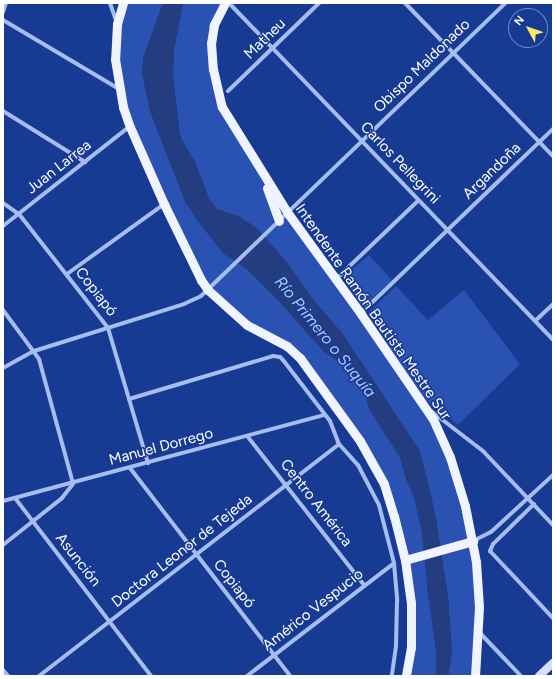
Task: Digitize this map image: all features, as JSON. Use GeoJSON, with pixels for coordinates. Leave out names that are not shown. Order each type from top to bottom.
{"type":"FeatureCollection","features":[{"type":"Feature","properties":{"kind":"main road"},"geometry":{"type":"LineString","coordinates":[[123,3],[117,24],[115,59],[123,107],[130,127],[164,204],[201,280],[208,290],[248,325],[287,346],[308,367],[360,441],[379,474],[389,498],[405,560],[411,603],[411,647],[406,676]]}},
{"type":"Feature","properties":{"kind":"main road","name":"Intendente Ramón Bautista Mestre Sur"},"geometry":{"type":"LineString","coordinates":[[225,3],[217,15],[212,38],[212,64],[218,96],[222,107],[287,212],[361,314],[419,398],[438,429],[450,457],[465,506],[469,542],[478,580],[478,631],[475,676]]}},
{"type":"Feature","properties":{"kind":"main road"},"geometry":{"type":"LineString","coordinates":[[261,172],[276,224]]}},
{"type":"Feature","properties":{"kind":"main road"},"geometry":{"type":"LineString","coordinates":[[405,560],[469,542]]}},
{"type":"Feature","properties":{"kind":"main road"},"geometry":{"type":"LineString","coordinates":[[539,676],[553,663]]}},
{"type":"Feature","properties":{"kind":"street"},"geometry":{"type":"LineString","coordinates":[[3,12],[6,3]]}},
{"type":"Feature","properties":{"kind":"street"},"geometry":{"type":"LineString","coordinates":[[110,3],[117,24]]}},
{"type":"Feature","properties":{"kind":"street","name":"Carlos Pellegrini"},"geometry":{"type":"LineString","coordinates":[[229,3],[553,340]]}},
{"type":"Feature","properties":{"kind":"street","name":"Matheu"},"geometry":{"type":"LineString","coordinates":[[228,91],[319,3]]}},
{"type":"Feature","properties":{"kind":"street"},"geometry":{"type":"LineString","coordinates":[[405,3],[553,156]]}},
{"type":"Feature","properties":{"kind":"street","name":"Obispo Maldonado"},"geometry":{"type":"LineString","coordinates":[[3,368],[34,351],[193,301],[218,281],[287,212],[505,3]]}},
{"type":"Feature","properties":{"kind":"street"},"geometry":{"type":"LineString","coordinates":[[3,20],[119,89]]}},
{"type":"Feature","properties":{"kind":"street"},"geometry":{"type":"LineString","coordinates":[[3,111],[85,162]]}},
{"type":"Feature","properties":{"kind":"street","name":"Juan Larrea"},"geometry":{"type":"LineString","coordinates":[[3,226],[130,127]]}},
{"type":"Feature","properties":{"kind":"street","name":"Argandoña"},"geometry":{"type":"LineString","coordinates":[[361,314],[553,129]]}},
{"type":"Feature","properties":{"kind":"street"},"geometry":{"type":"LineString","coordinates":[[336,279],[418,201]]}},
{"type":"Feature","properties":{"kind":"street","name":"Copiapó"},"geometry":{"type":"LineString","coordinates":[[3,203],[19,214],[108,328],[148,463]]}},
{"type":"Feature","properties":{"kind":"street"},"geometry":{"type":"LineString","coordinates":[[67,274],[164,204]]}},
{"type":"Feature","properties":{"kind":"street"},"geometry":{"type":"LineString","coordinates":[[535,321],[553,304]]}},
{"type":"Feature","properties":{"kind":"street"},"geometry":{"type":"LineString","coordinates":[[3,310],[39,359],[73,483],[62,498],[3,545]]}},
{"type":"Feature","properties":{"kind":"street"},"geometry":{"type":"LineString","coordinates":[[129,399],[274,356],[280,357],[330,421],[339,444],[358,466],[378,505],[394,563],[398,623],[392,676]]}},
{"type":"Feature","properties":{"kind":"street"},"geometry":{"type":"LineString","coordinates":[[419,398],[434,413],[483,451],[553,525]]}},
{"type":"Feature","properties":{"kind":"street","name":"Manuel Dorrego"},"geometry":{"type":"LineString","coordinates":[[3,501],[248,437],[325,415]]}},
{"type":"Feature","properties":{"kind":"street","name":"Centro América"},"geometry":{"type":"LineString","coordinates":[[248,437],[364,585]]}},
{"type":"Feature","properties":{"kind":"street","name":"Doctora Leonor de Tejeda"},"geometry":{"type":"LineString","coordinates":[[39,676],[339,444]]}},
{"type":"Feature","properties":{"kind":"street","name":"Copiapó"},"geometry":{"type":"LineString","coordinates":[[130,468],[290,676]]}},
{"type":"Feature","properties":{"kind":"street"},"geometry":{"type":"LineString","coordinates":[[469,542],[491,532],[553,475]]}},
{"type":"Feature","properties":{"kind":"street","name":"Asunción"},"geometry":{"type":"LineString","coordinates":[[15,498],[151,676]]}},
{"type":"Feature","properties":{"kind":"street"},"geometry":{"type":"LineString","coordinates":[[534,504],[493,544],[490,551],[553,618]]}},
{"type":"Feature","properties":{"kind":"street","name":"Américo Vespucio"},"geometry":{"type":"LineString","coordinates":[[247,676],[394,563]]}},
{"type":"Feature","properties":{"kind":"street"},"geometry":{"type":"LineString","coordinates":[[478,631],[521,676]]}},
{"type":"Feature","properties":{"kind":"street"},"geometry":{"type":"LineString","coordinates":[[3,670],[8,676]]}},
{"type":"Feature","properties":{"kind":"shaded area"},"geometry":{"type":"Polygon","coordinates":[[[123,3],[163,3],[144,55],[142,73],[150,111],[181,191],[196,219],[224,254],[247,269],[282,304],[324,352],[344,365],[366,397],[368,406],[400,457],[406,479],[414,496],[422,532],[428,593],[436,649],[436,676],[406,676],[411,603],[384,484],[301,358],[257,332],[208,290],[130,127],[115,59],[123,3]]]}},
{"type":"Feature","properties":{"kind":"shaded area"},"geometry":{"type":"Polygon","coordinates":[[[183,3],[225,3],[212,38],[222,107],[438,429],[476,562],[475,676],[448,676],[452,652],[448,597],[436,519],[419,450],[342,333],[316,303],[287,263],[258,229],[240,217],[217,209],[209,199],[195,162],[180,137],[173,75],[174,49],[183,3]]]}},
{"type":"Feature","properties":{"kind":"shaded area"},"geometry":{"type":"Polygon","coordinates":[[[369,255],[392,280],[362,308],[343,277],[369,255]]]}},
{"type":"Feature","properties":{"kind":"shaded area"},"geometry":{"type":"Polygon","coordinates":[[[396,286],[428,320],[464,290],[520,364],[458,425],[421,396],[368,313],[396,286]]]}},
{"type":"Feature","properties":{"kind":"water","name":"Río Primero o Suquía"},"geometry":{"type":"Polygon","coordinates":[[[163,3],[183,3],[174,49],[173,75],[178,130],[186,148],[195,162],[209,199],[217,209],[240,217],[258,229],[287,263],[316,303],[342,333],[419,450],[436,519],[448,597],[452,652],[448,676],[436,676],[436,649],[428,593],[422,532],[414,497],[406,479],[400,457],[368,406],[366,397],[344,365],[324,352],[282,304],[247,269],[224,254],[186,204],[150,111],[142,73],[144,56],[163,3]]]}}]}
